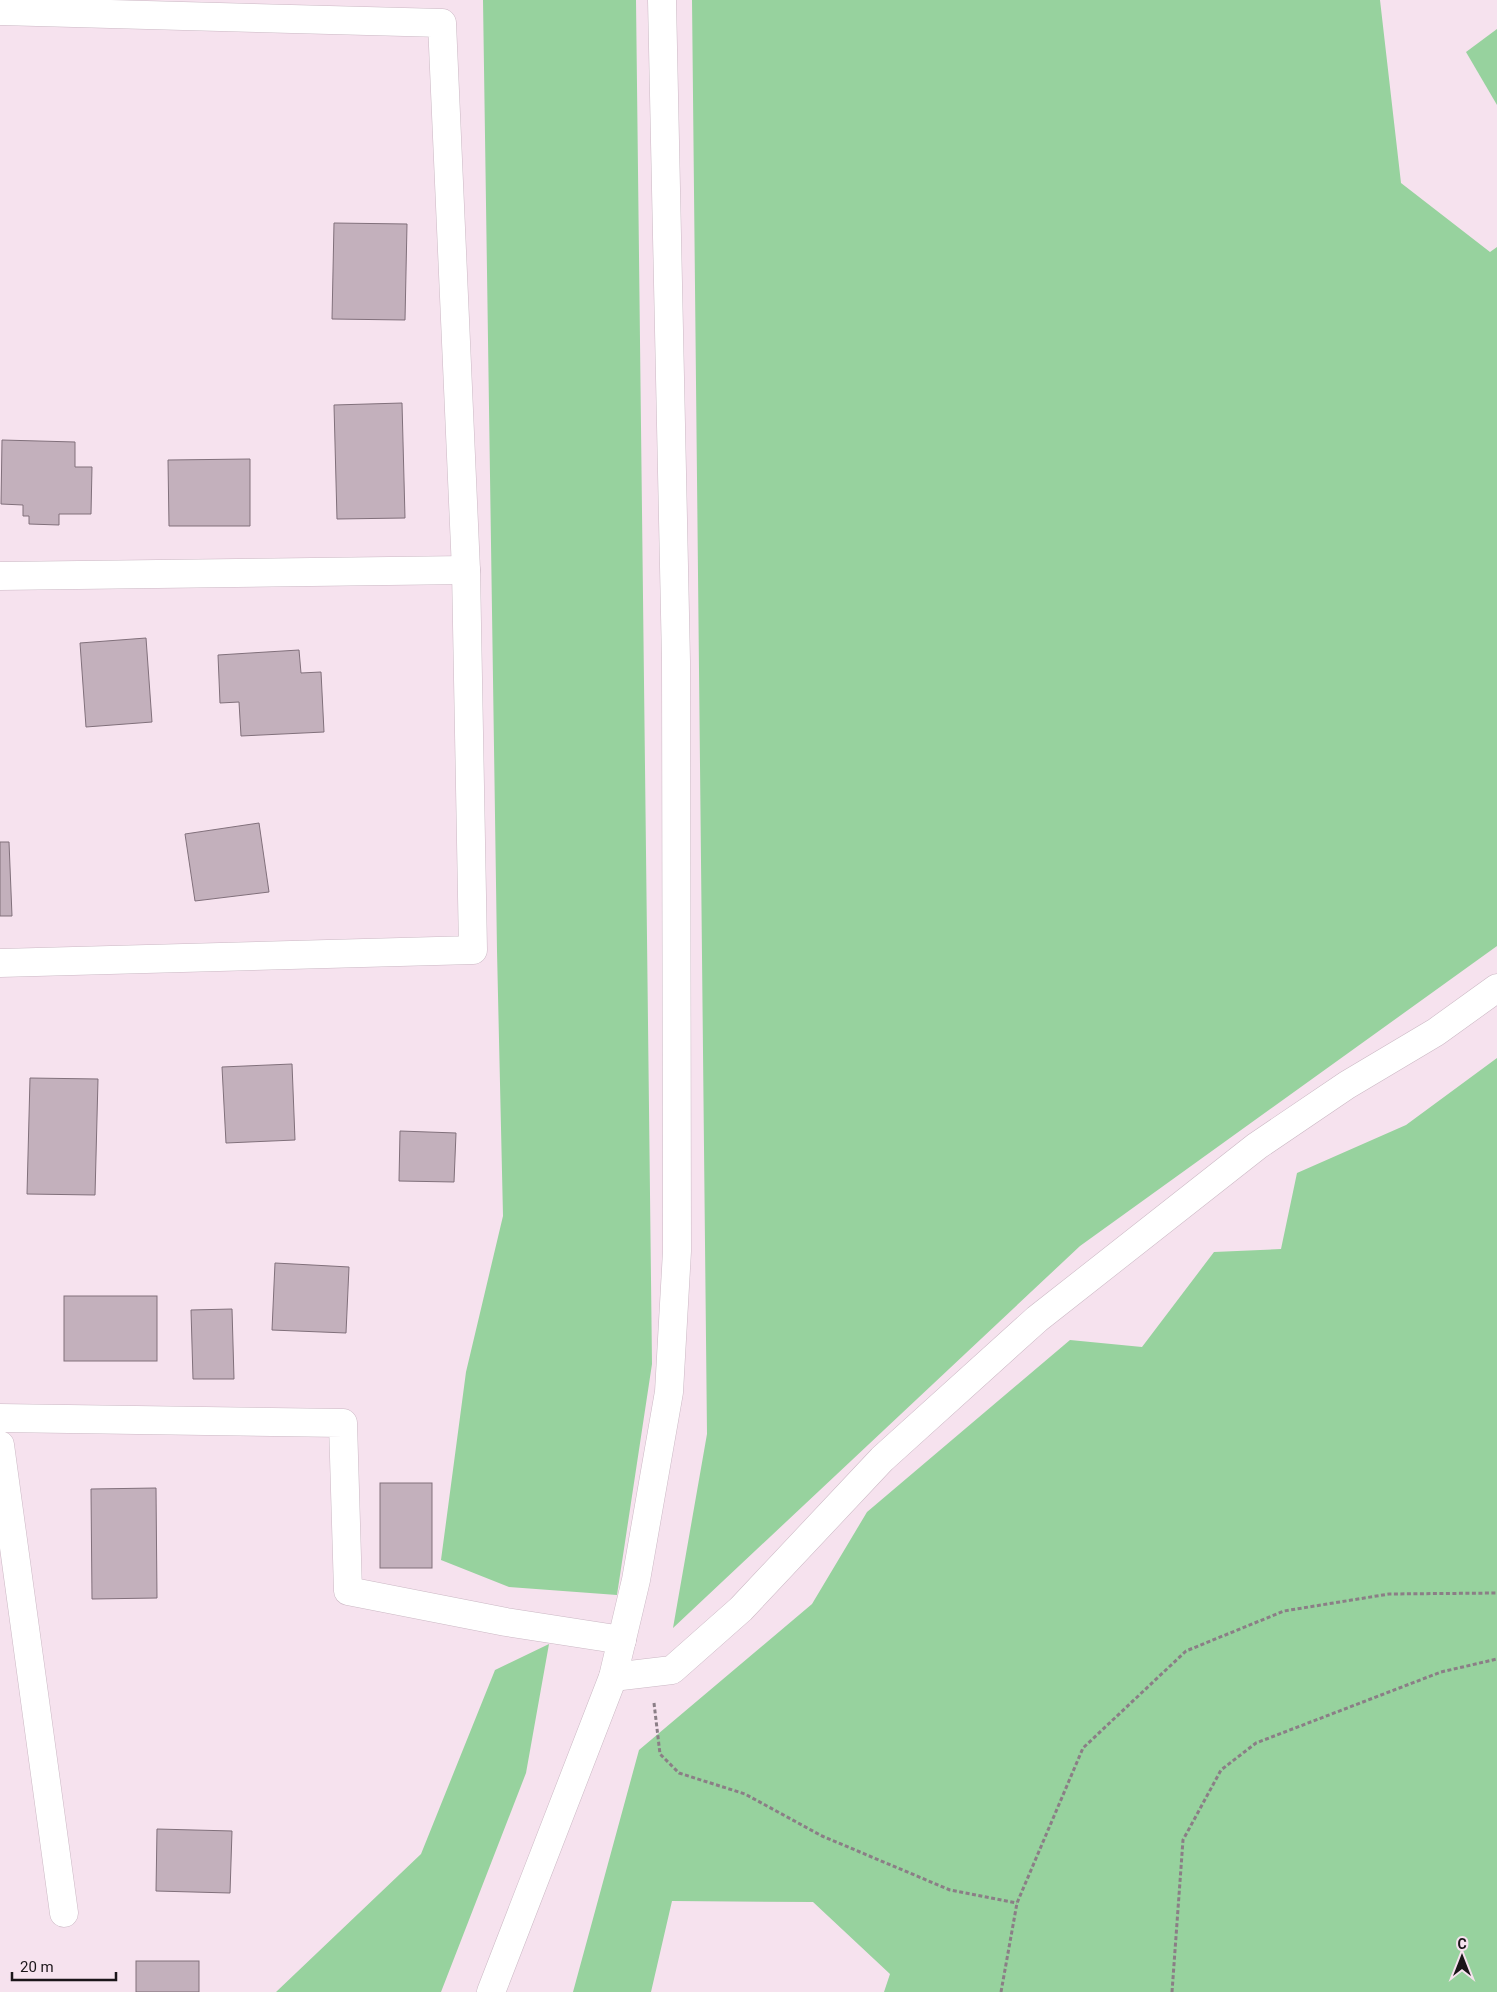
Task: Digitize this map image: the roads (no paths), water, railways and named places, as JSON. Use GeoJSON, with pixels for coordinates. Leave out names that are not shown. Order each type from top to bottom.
{"type":"FeatureCollection","features":[{"type":"Feature","properties":{"kind":"street"},"geometry":{"type":"LineString","coordinates":[[491,1992],[613,1676],[636,1580],[669,1392],[677,1251],[676,672],[662,0]]}},
{"type":"Feature","properties":{"kind":"street"},"geometry":{"type":"LineString","coordinates":[[0,11],[442,23],[466,570],[473,950],[0,963]]}},
{"type":"Feature","properties":{"kind":"street"},"geometry":{"type":"LineString","coordinates":[[0,576],[466,570]]}},
{"type":"Feature","properties":{"kind":"street"},"geometry":{"type":"LineString","coordinates":[[613,1676],[672,1670],[741,1609],[882,1459],[1037,1319],[1257,1146],[1347,1085],[1436,1032],[1497,988]]}},
{"type":"Feature","properties":{"kind":"street"},"geometry":{"type":"LineString","coordinates":[[0,1418],[343,1423],[348,1591],[506,1622],[622,1640]]}},
{"type":"Feature","properties":{"kind":"street"},"geometry":{"type":"LineString","coordinates":[[0,1445],[64,1912]]}}]}
